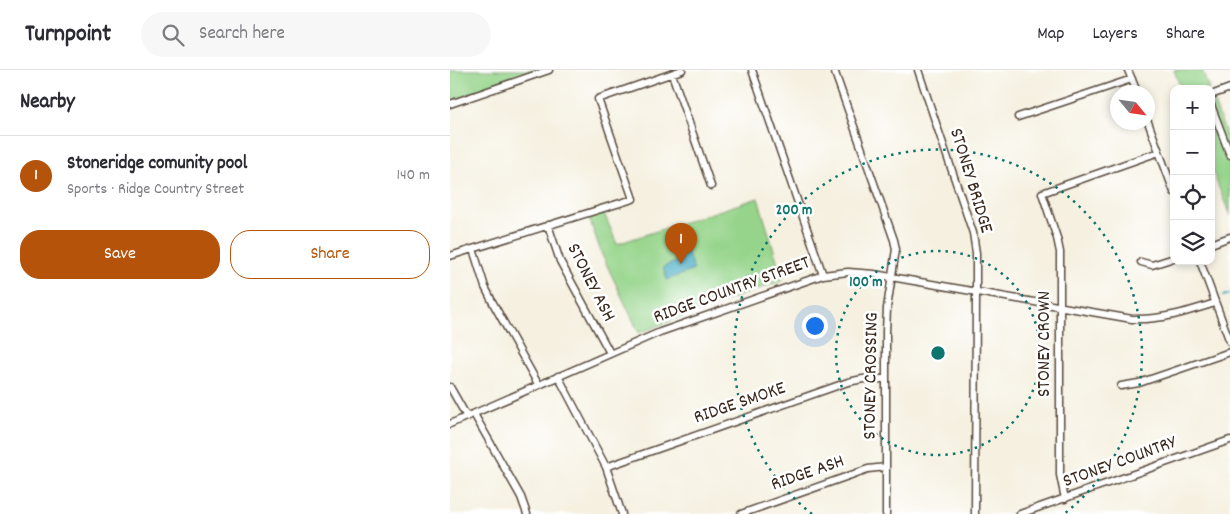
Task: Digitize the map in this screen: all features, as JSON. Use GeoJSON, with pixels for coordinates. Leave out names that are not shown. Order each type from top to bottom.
{"type":"FeatureCollection","features":[{"type":"Feature","properties":{"kind":"street"},"geometry":{"type":"LineString","coordinates":[[450,104],[549,70]]}},
{"type":"Feature","properties":{"kind":"street"},"geometry":{"type":"LineString","coordinates":[[450,256],[633,199],[598,100],[682,70]]}},
{"type":"Feature","properties":{"kind":"street"},"geometry":{"type":"LineString","coordinates":[[752,70],[823,275]]}},
{"type":"Feature","properties":{"kind":"street","name":"STONEY CROSSING"},"geometry":{"type":"LineString","coordinates":[[834,70],[896,249],[887,308],[886,514]]}},
{"type":"Feature","properties":{"kind":"street","name":"STONEY BRIDGE"},"geometry":{"type":"LineString","coordinates":[[918,70],[973,233],[976,253],[975,514]]}},
{"type":"Feature","properties":{"kind":"street"},"geometry":{"type":"LineString","coordinates":[[1128,70],[1134,85]]}},
{"type":"Feature","properties":{"kind":"street"},"geometry":{"type":"LineString","coordinates":[[672,74],[711,186]]}},
{"type":"Feature","properties":{"kind":"street"},"geometry":{"type":"LineString","coordinates":[[1018,118],[1132,79]]}},
{"type":"Feature","properties":{"kind":"street"},"geometry":{"type":"LineString","coordinates":[[1215,94],[1230,88]]}},
{"type":"Feature","properties":{"kind":"street"},"geometry":{"type":"LineString","coordinates":[[1215,116],[1230,155]]}},
{"type":"Feature","properties":{"kind":"street"},"geometry":{"type":"LineString","coordinates":[[1151,130],[1170,181]]}},
{"type":"Feature","properties":{"kind":"street","name":"STONEY CROWN"},"geometry":{"type":"LineString","coordinates":[[1065,499],[1060,475],[1060,252],[1042,192],[1159,152]]}},
{"type":"Feature","properties":{"kind":"street","name":"STONEY ASH"},"geometry":{"type":"LineString","coordinates":[[548,225],[560,261],[610,354]]}},
{"type":"Feature","properties":{"kind":"street"},"geometry":{"type":"LineString","coordinates":[[1215,243],[1230,237]]}},
{"type":"Feature","properties":{"kind":"street"},"geometry":{"type":"LineString","coordinates":[[474,249],[485,287],[538,384]]}},
{"type":"Feature","properties":{"kind":"street"},"geometry":{"type":"LineString","coordinates":[[1141,262],[1152,265],[1170,259]]}},
{"type":"Feature","properties":{"kind":"street"},"geometry":{"type":"LineString","coordinates":[[1201,265],[1230,342]]}},
{"type":"Feature","properties":{"kind":"street","name":"RIDGE COUNTRY STREET"},"geometry":{"type":"LineString","coordinates":[[450,424],[660,332],[823,275],[848,272],[892,277],[1146,320],[1172,316],[1215,303]]}},
{"type":"Feature","properties":{"kind":"street"},"geometry":{"type":"LineString","coordinates":[[1121,386],[1139,383],[1230,352]]}},
{"type":"Feature","properties":{"kind":"street"},"geometry":{"type":"LineString","coordinates":[[558,376],[606,467],[622,514]]}},
{"type":"Feature","properties":{"kind":"street","name":"RIDGE SMOKE"},"geometry":{"type":"LineString","coordinates":[[606,467],[848,382],[862,379],[886,379]]}},
{"type":"Feature","properties":{"kind":"street"},"geometry":{"type":"LineString","coordinates":[[450,388],[467,417]]}},
{"type":"Feature","properties":{"kind":"street"},"geometry":{"type":"LineString","coordinates":[[474,414],[521,497],[527,514]]}},
{"type":"Feature","properties":{"kind":"street","name":"STONEY COUNTRY"},"geometry":{"type":"LineString","coordinates":[[1020,514],[1230,440]]}},
{"type":"Feature","properties":{"kind":"street","name":"RIDGE ASH"},"geometry":{"type":"LineString","coordinates":[[740,514],[868,469],[886,467]]}},
{"type":"Feature","properties":{"kind":"green space"},"geometry":{"type":"Polygon","coordinates":[[[450,70],[540,70],[450,101],[450,70]]]}},
{"type":"Feature","properties":{"kind":"green space"},"geometry":{"type":"Polygon","coordinates":[[[1174,70],[1202,70],[1208,85],[1180,85],[1174,70]]]}},
{"type":"Feature","properties":{"kind":"green space"},"geometry":{"type":"Polygon","coordinates":[[[1215,106],[1230,145],[1230,216],[1215,177],[1215,106]]]}},
{"type":"Feature","properties":{"kind":"green space"},"geometry":{"type":"Polygon","coordinates":[[[758,198],[783,280],[639,333],[602,255],[589,218],[604,213],[617,244],[758,198]]]}},
{"type":"Feature","properties":{"kind":"water"},"geometry":{"type":"Polygon","coordinates":[[[685,245],[694,270],[667,280],[663,267],[676,262],[672,250],[685,245]]]}},
{"type":"Feature","properties":{"kind":"waterway"},"geometry":{"type":"LineString","coordinates":[[1223,296],[1230,294]]}},
{"type":"Feature","properties":{"kind":"place","name":"Stoneridge comunity pool"},"geometry":{"type":"Point","coordinates":[681,264]}}]}
